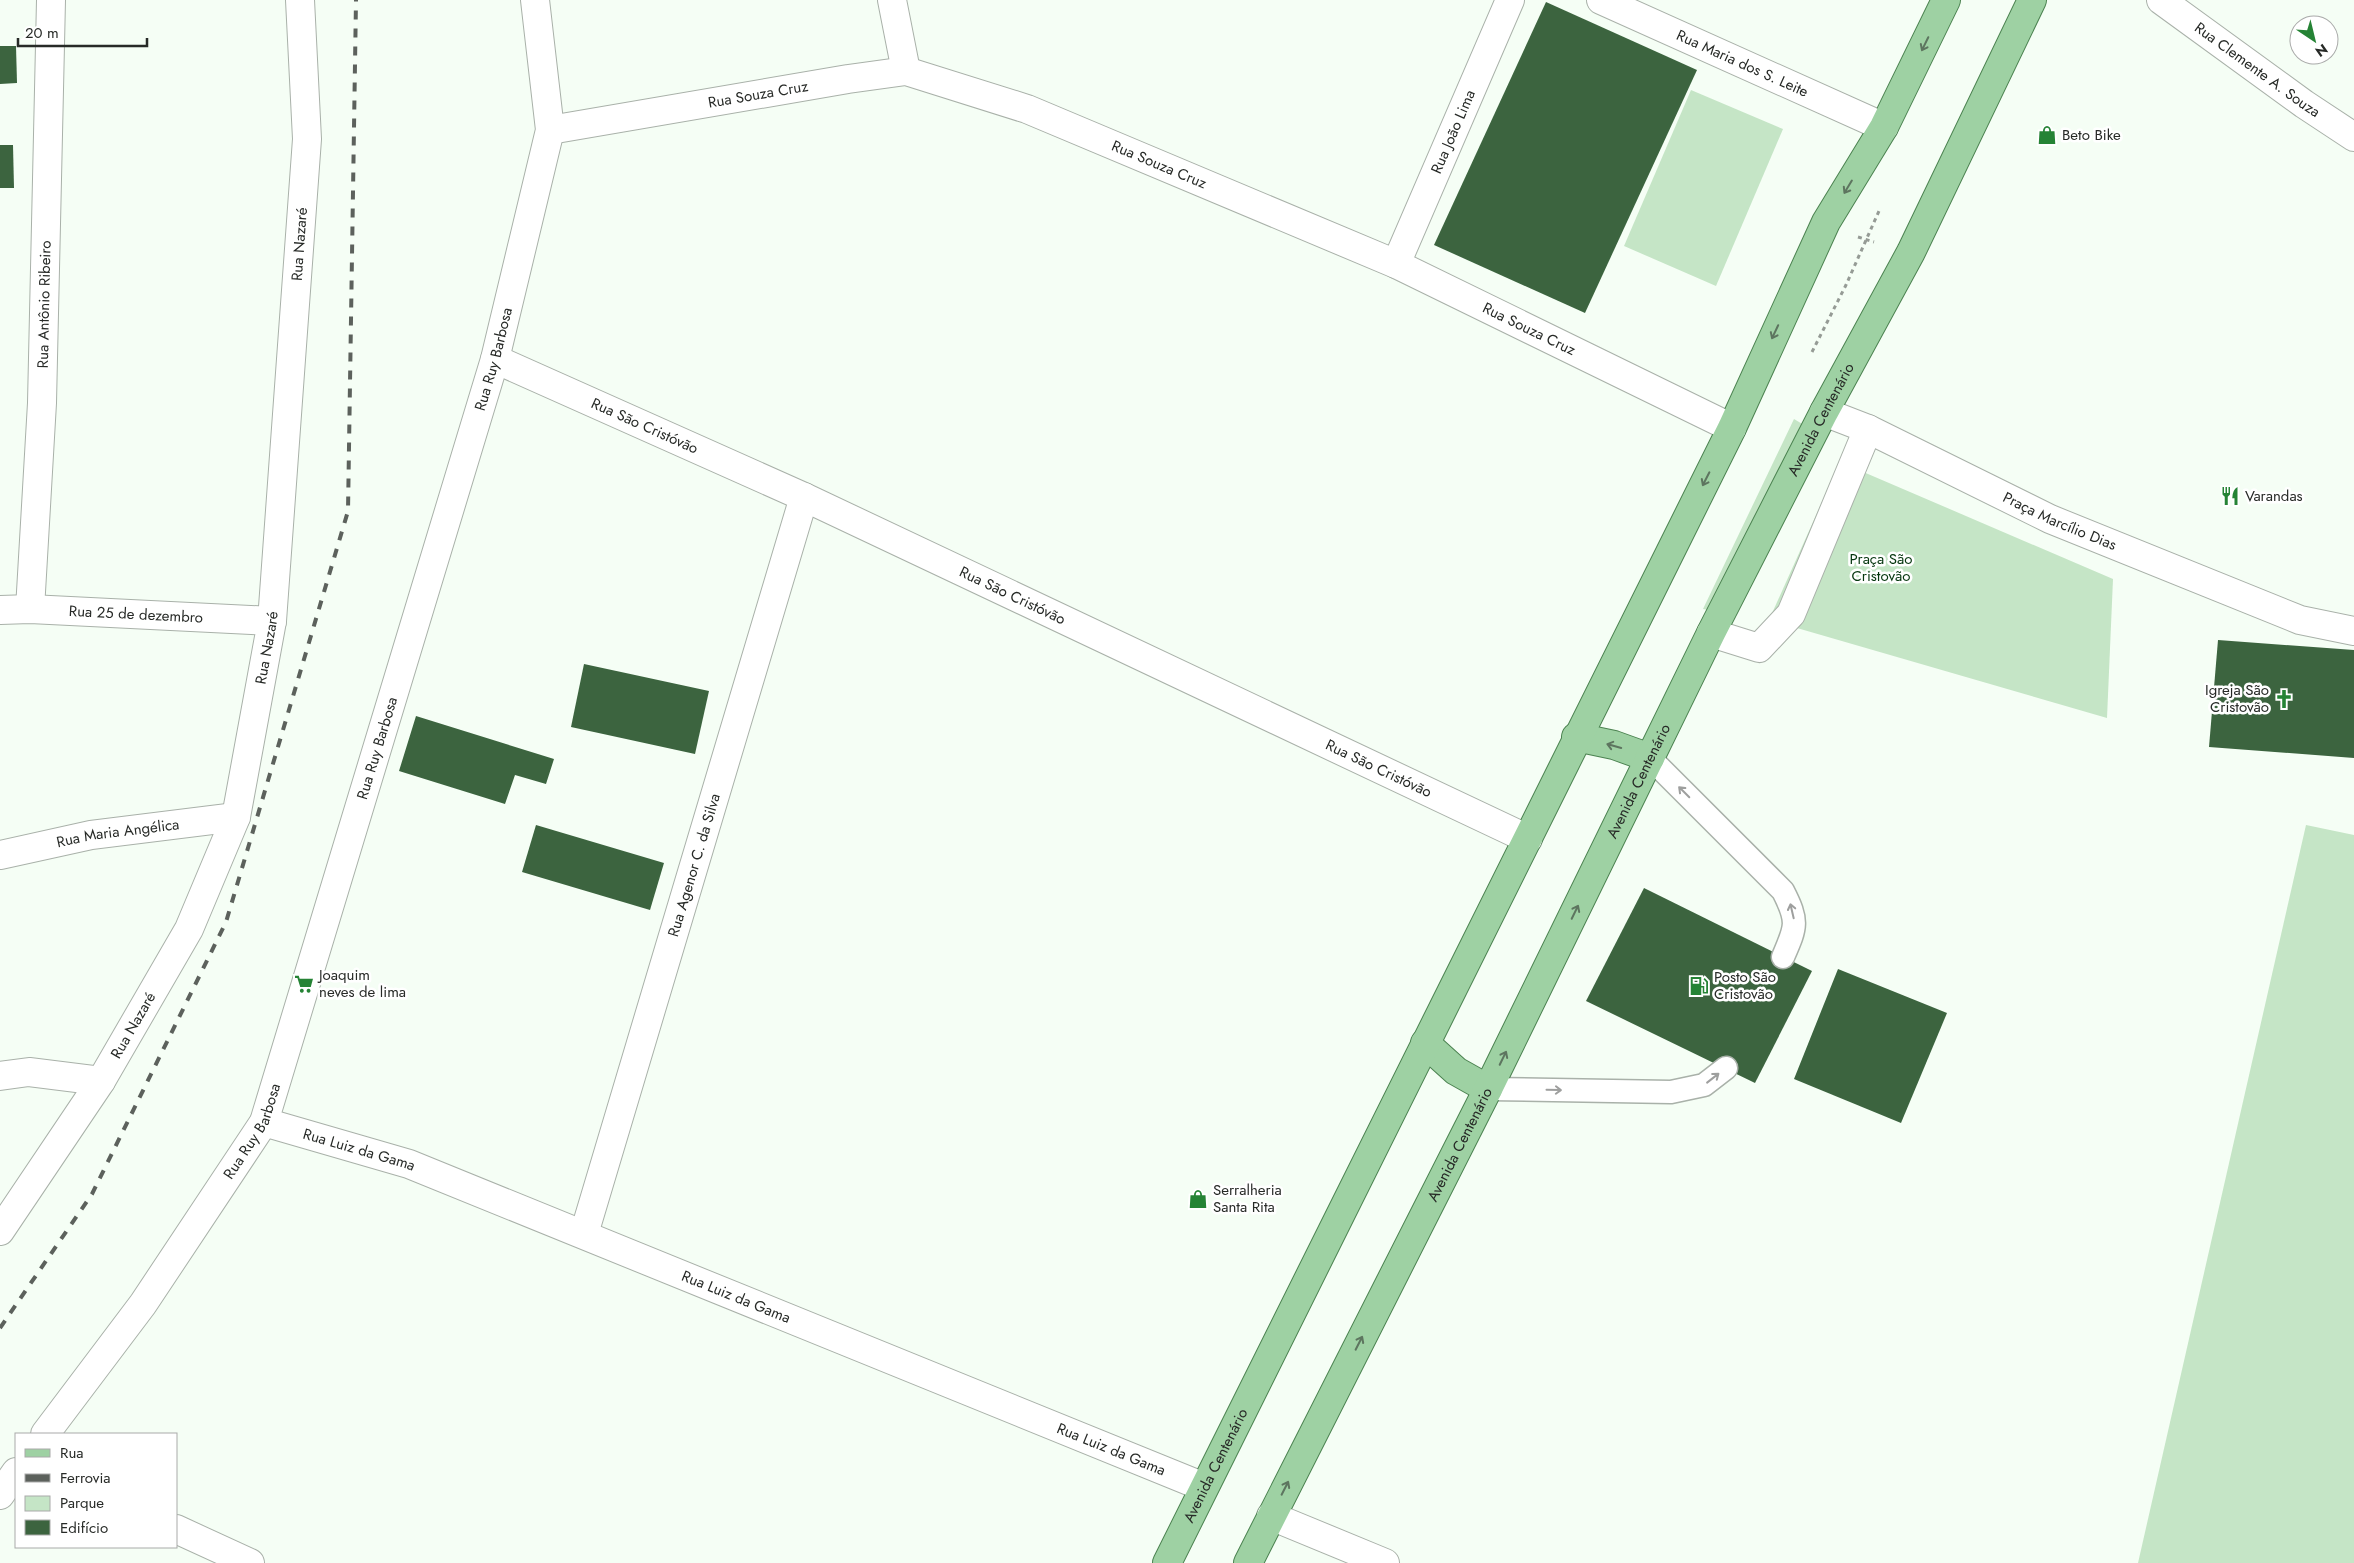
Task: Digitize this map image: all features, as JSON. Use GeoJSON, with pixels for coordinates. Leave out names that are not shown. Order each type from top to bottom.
{"type":"FeatureCollection","features":[{"type":"Feature","properties":{"kind":"main road","name":"Avenida Centenário"},"geometry":{"type":"LineString","coordinates":[[1167,1563],[1528,839],[1576,737],[1732,428],[1826,222],[1884,127],[1946,0]]}},
{"type":"Feature","properties":{"kind":"main road","name":"Avenida Centenário"},"geometry":{"type":"LineString","coordinates":[[1248,1563],[1488,1089],[1711,633],[1824,412],[1911,252],[2032,0]]}},
{"type":"Feature","properties":{"kind":"main road"},"geometry":{"type":"LineString","coordinates":[[1576,737],[1614,745],[1650,758]]}},
{"type":"Feature","properties":{"kind":"main road"},"geometry":{"type":"LineString","coordinates":[[1425,1043],[1456,1071],[1488,1089]]}},
{"type":"Feature","properties":{"kind":"street","name":"Rua Antônio Ribeiro"},"geometry":{"type":"LineString","coordinates":[[30,610],[42,403],[51,0]]}},
{"type":"Feature","properties":{"kind":"street","name":"Rua Nazaré"},"geometry":{"type":"LineString","coordinates":[[0,1231],[101,1081],[189,929],[236,817],[272,621],[307,139],[300,0]]}},
{"type":"Feature","properties":{"kind":"street","name":"Rua Ruy Barbosa"},"geometry":{"type":"LineString","coordinates":[[46,1433],[143,1304],[264,1122],[495,359],[550,130],[534,0]]}},
{"type":"Feature","properties":{"kind":"street"},"geometry":{"type":"LineString","coordinates":[[892,0],[906,72]]}},
{"type":"Feature","properties":{"kind":"street","name":"Rua João Lima"},"geometry":{"type":"LineString","coordinates":[[1396,264],[1510,0]]}},
{"type":"Feature","properties":{"kind":"street","name":"Rua Maria dos S. Leite"},"geometry":{"type":"LineString","coordinates":[[1602,0],[1884,127]]}},
{"type":"Feature","properties":{"kind":"street","name":"Rua Clemente A. Souza"},"geometry":{"type":"LineString","coordinates":[[2161,0],[2304,104],[2354,137]]}},
{"type":"Feature","properties":{"kind":"street","name":"Rua Souza Cruz"},"geometry":{"type":"LineString","coordinates":[[550,130],[848,79],[906,72],[1028,109],[1396,264],[1732,428]]}},
{"type":"Feature","properties":{"kind":"street","name":"Rua São Cristóvão"},"geometry":{"type":"LineString","coordinates":[[495,359],[804,496],[1528,839]]}},
{"type":"Feature","properties":{"kind":"street","name":"Praça Marcílio Dias"},"geometry":{"type":"LineString","coordinates":[[1824,412],[1868,429],[2050,519],[2300,620],[2354,631]]}},
{"type":"Feature","properties":{"kind":"street"},"geometry":{"type":"LineString","coordinates":[[1711,633],[1759,648],[1791,614],[1868,429]]}},
{"type":"Feature","properties":{"kind":"street","name":"Rua Agenor C. da Silva"},"geometry":{"type":"LineString","coordinates":[[584,1234],[804,496]]}},
{"type":"Feature","properties":{"kind":"street","name":"Rua 25 de dezembro"},"geometry":{"type":"LineString","coordinates":[[0,610],[272,621]]}},
{"type":"Feature","properties":{"kind":"street","name":"Rua Maria Angélica"},"geometry":{"type":"LineString","coordinates":[[0,854],[91,835],[236,817]]}},
{"type":"Feature","properties":{"kind":"street"},"geometry":{"type":"LineString","coordinates":[[0,1076],[29,1072],[101,1081]]}},
{"type":"Feature","properties":{"kind":"street","name":"Rua Luiz da Gama"},"geometry":{"type":"LineString","coordinates":[[264,1122],[409,1164],[1204,1487]]}},
{"type":"Feature","properties":{"kind":"street"},"geometry":{"type":"LineString","coordinates":[[0,1495],[15,1473]]}},
{"type":"Feature","properties":{"kind":"street"},"geometry":{"type":"LineString","coordinates":[[1271,1516],[1385,1563]]}},
{"type":"Feature","properties":{"kind":"street"},"geometry":{"type":"LineString","coordinates":[[178,1530],[250,1563]]}},
{"type":"Feature","properties":{"kind":"lane"},"geometry":{"type":"LineString","coordinates":[[1650,758],[1783,891],[1792,908],[1795,930],[1783,957]]}},
{"type":"Feature","properties":{"kind":"lane"},"geometry":{"type":"LineString","coordinates":[[1488,1089],[1670,1092],[1704,1085],[1726,1068]]}},
{"type":"Feature","properties":{"kind":"path"},"geometry":{"type":"LineString","coordinates":[[1826,222],[1833,228],[1911,252]]}},
{"type":"Feature","properties":{"kind":"path"},"geometry":{"type":"LineString","coordinates":[[1807,262],[1881,308]]}},
{"type":"Feature","properties":{"kind":"green space"},"geometry":{"type":"Polygon","coordinates":[[[1691,90],[1783,129],[1716,286],[1624,246],[1691,90]]]}},
{"type":"Feature","properties":{"kind":"green space"},"geometry":{"type":"Polygon","coordinates":[[[1794,419],[1814,431],[1726,613],[1703,609],[1794,419]]]}},
{"type":"Feature","properties":{"kind":"green space","name":"Praça São Cristovão"},"geometry":{"type":"Polygon","coordinates":[[[1840,462],[2113,579],[2107,718],[1769,620],[1840,462]]]}},
{"type":"Feature","properties":{"kind":"green space"},"geometry":{"type":"Polygon","coordinates":[[[2306,825],[2354,835],[2354,1563],[2138,1563],[2306,825]]]}},
{"type":"Feature","properties":{"kind":"building"},"geometry":{"type":"Polygon","coordinates":[[[1546,2],[1697,70],[1585,313],[1434,245],[1546,2]]]}},
{"type":"Feature","properties":{"kind":"building"},"geometry":{"type":"Polygon","coordinates":[[[0,46],[16,46],[17,83],[0,84],[0,46]]]}},
{"type":"Feature","properties":{"kind":"building"},"geometry":{"type":"Polygon","coordinates":[[[0,145],[13,145],[14,188],[0,188],[0,145]]]}},
{"type":"Feature","properties":{"kind":"building","name":"Igreja São Cristovão"},"geometry":{"type":"Polygon","coordinates":[[[2218,640],[2354,650],[2354,758],[2209,747],[2218,640]]]}},
{"type":"Feature","properties":{"kind":"building"},"geometry":{"type":"Polygon","coordinates":[[[584,664],[709,691],[695,754],[571,727],[584,664]]]}},
{"type":"Feature","properties":{"kind":"building"},"geometry":{"type":"Polygon","coordinates":[[[416,716],[554,759],[546,784],[515,775],[505,804],[399,771],[416,716]]]}},
{"type":"Feature","properties":{"kind":"building"},"geometry":{"type":"Polygon","coordinates":[[[536,825],[664,863],[650,910],[522,872],[536,825]]]}},
{"type":"Feature","properties":{"kind":"building","name":"Posto São Cristovão"},"geometry":{"type":"Polygon","coordinates":[[[1644,888],[1812,971],[1755,1083],[1586,1001],[1644,888]]]}},
{"type":"Feature","properties":{"kind":"building"},"geometry":{"type":"Polygon","coordinates":[[[1838,969],[1947,1013],[1901,1123],[1794,1079],[1838,969]]]}},
{"type":"Feature","properties":{"kind":"railway"},"geometry":{"type":"LineString","coordinates":[[0,1328],[92,1194],[226,922],[348,511],[356,0]]}},
{"type":"Feature","properties":{"kind":"place","name":"Beto Bike"},"geometry":{"type":"Point","coordinates":[2047,135]}},
{"type":"Feature","properties":{"kind":"place","name":"Varandas"},"geometry":{"type":"Point","coordinates":[2230,496]}},
{"type":"Feature","properties":{"kind":"place","name":"Igreja São Cristovão"},"geometry":{"type":"Point","coordinates":[2284,699]}},
{"type":"Feature","properties":{"kind":"place","name":"Joaquim neves de lima"},"geometry":{"type":"Point","coordinates":[304,984]}},
{"type":"Feature","properties":{"kind":"place","name":"Posto São Cristovão"},"geometry":{"type":"Point","coordinates":[1699,986]}},
{"type":"Feature","properties":{"kind":"place","name":"Serralheria Santa Rita"},"geometry":{"type":"Point","coordinates":[1198,1199]}}]}
